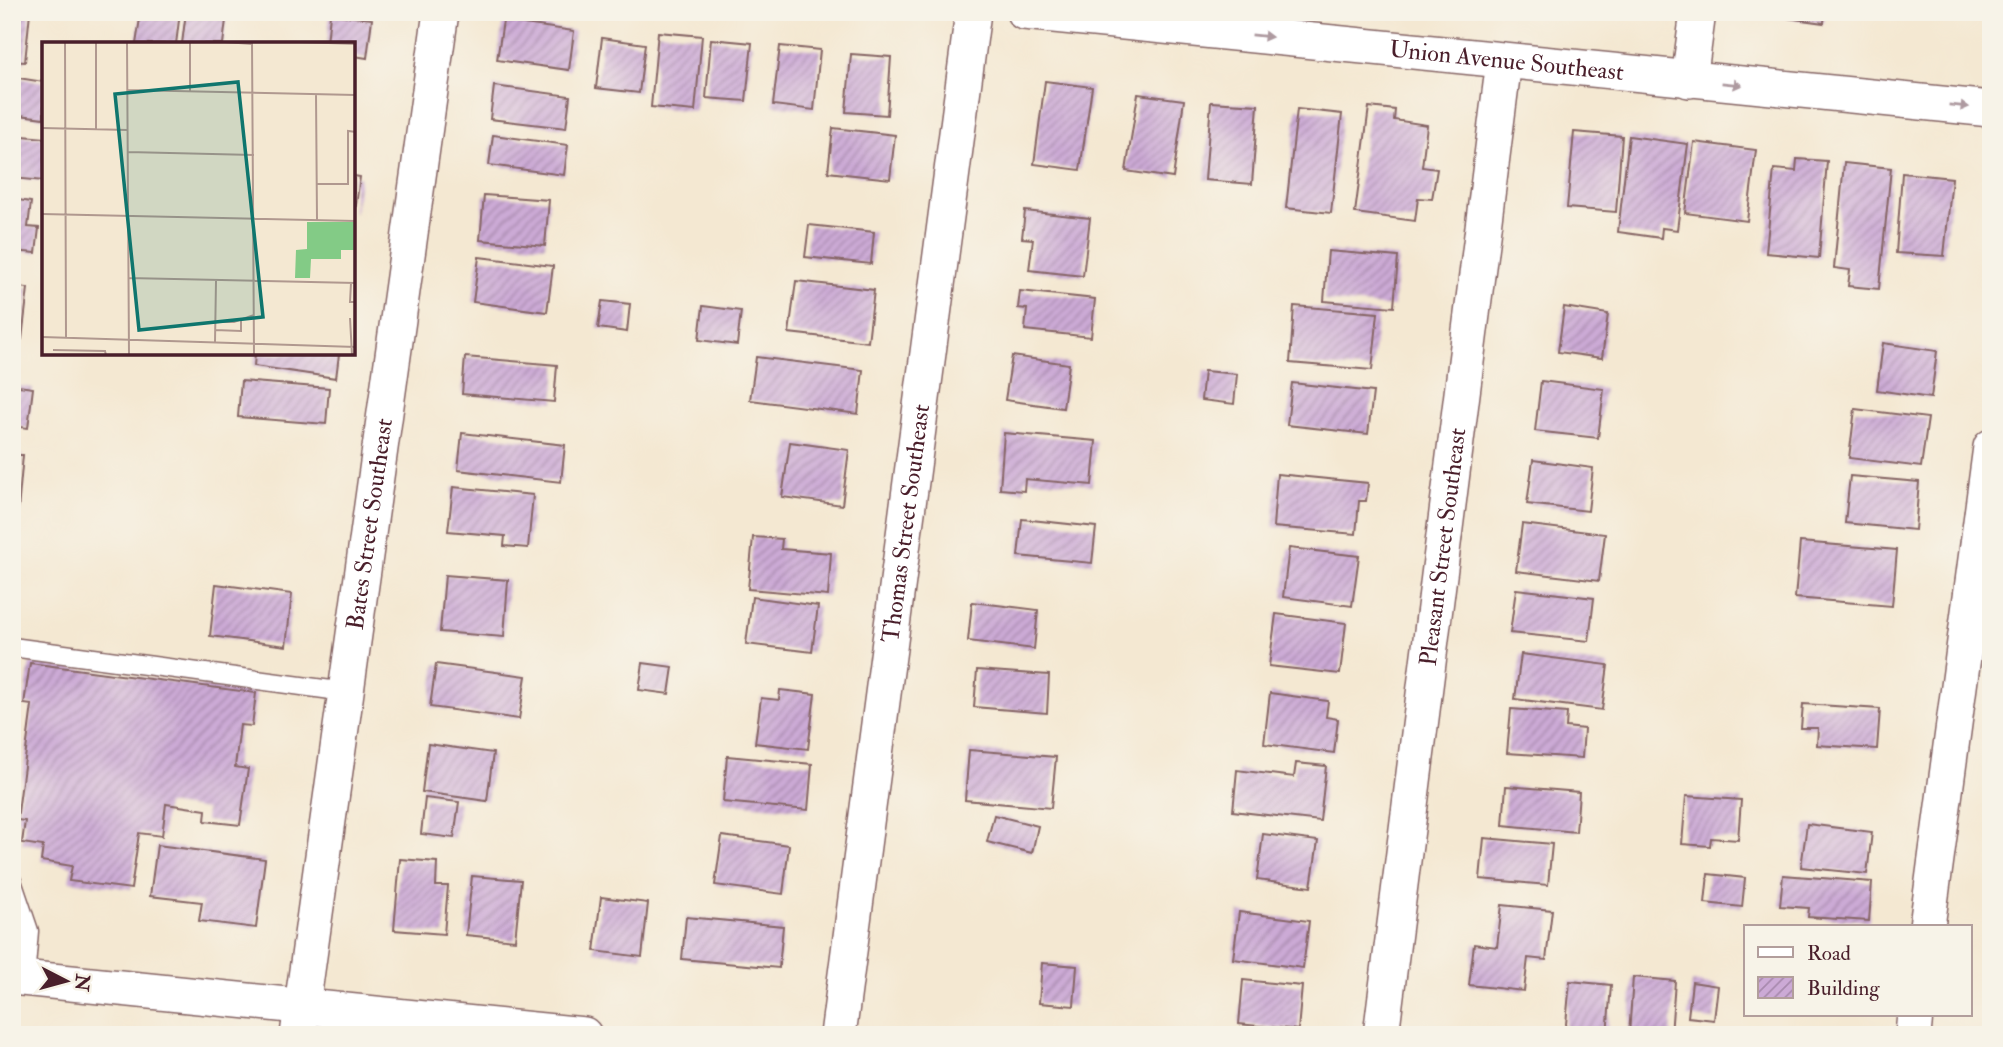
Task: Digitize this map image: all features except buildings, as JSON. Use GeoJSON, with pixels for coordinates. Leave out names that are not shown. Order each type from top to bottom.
{"type":"FeatureCollection","features":[{"type":"Feature","properties":{"kind":"street","name":"Bates Street Southeast"},"geometry":{"type":"LineString","coordinates":[[300,1020],[441,12]]}},
{"type":"Feature","properties":{"kind":"street","name":"Thomas Street Southeast"},"geometry":{"type":"LineString","coordinates":[[838,1035],[973,12]]}},
{"type":"Feature","properties":{"kind":"street","name":"Union Avenue Southeast"},"geometry":{"type":"LineString","coordinates":[[1024,12],[1991,109]]}},
{"type":"Feature","properties":{"kind":"street"},"geometry":{"type":"LineString","coordinates":[[1689,80],[1698,12]]}},
{"type":"Feature","properties":{"kind":"street","name":"Pleasant Street Southeast"},"geometry":{"type":"LineString","coordinates":[[1381,1035],[1504,61]]}},
{"type":"Feature","properties":{"kind":"street"},"geometry":{"type":"LineString","coordinates":[[1927,925],[1979,641],[1991,447]]}},
{"type":"Feature","properties":{"kind":"street"},"geometry":{"type":"LineString","coordinates":[[19,978],[300,1020],[584,1035]]}},
{"type":"Feature","properties":{"kind":"street"},"geometry":{"type":"LineString","coordinates":[[1913,1035],[1915,1016]]}},
{"type":"Feature","properties":{"kind":"lane"},"geometry":{"type":"LineString","coordinates":[[12,647],[346,692]]}},
{"type":"Feature","properties":{"kind":"lane"},"geometry":{"type":"LineString","coordinates":[[12,881],[29,931],[19,978]]}}]}
